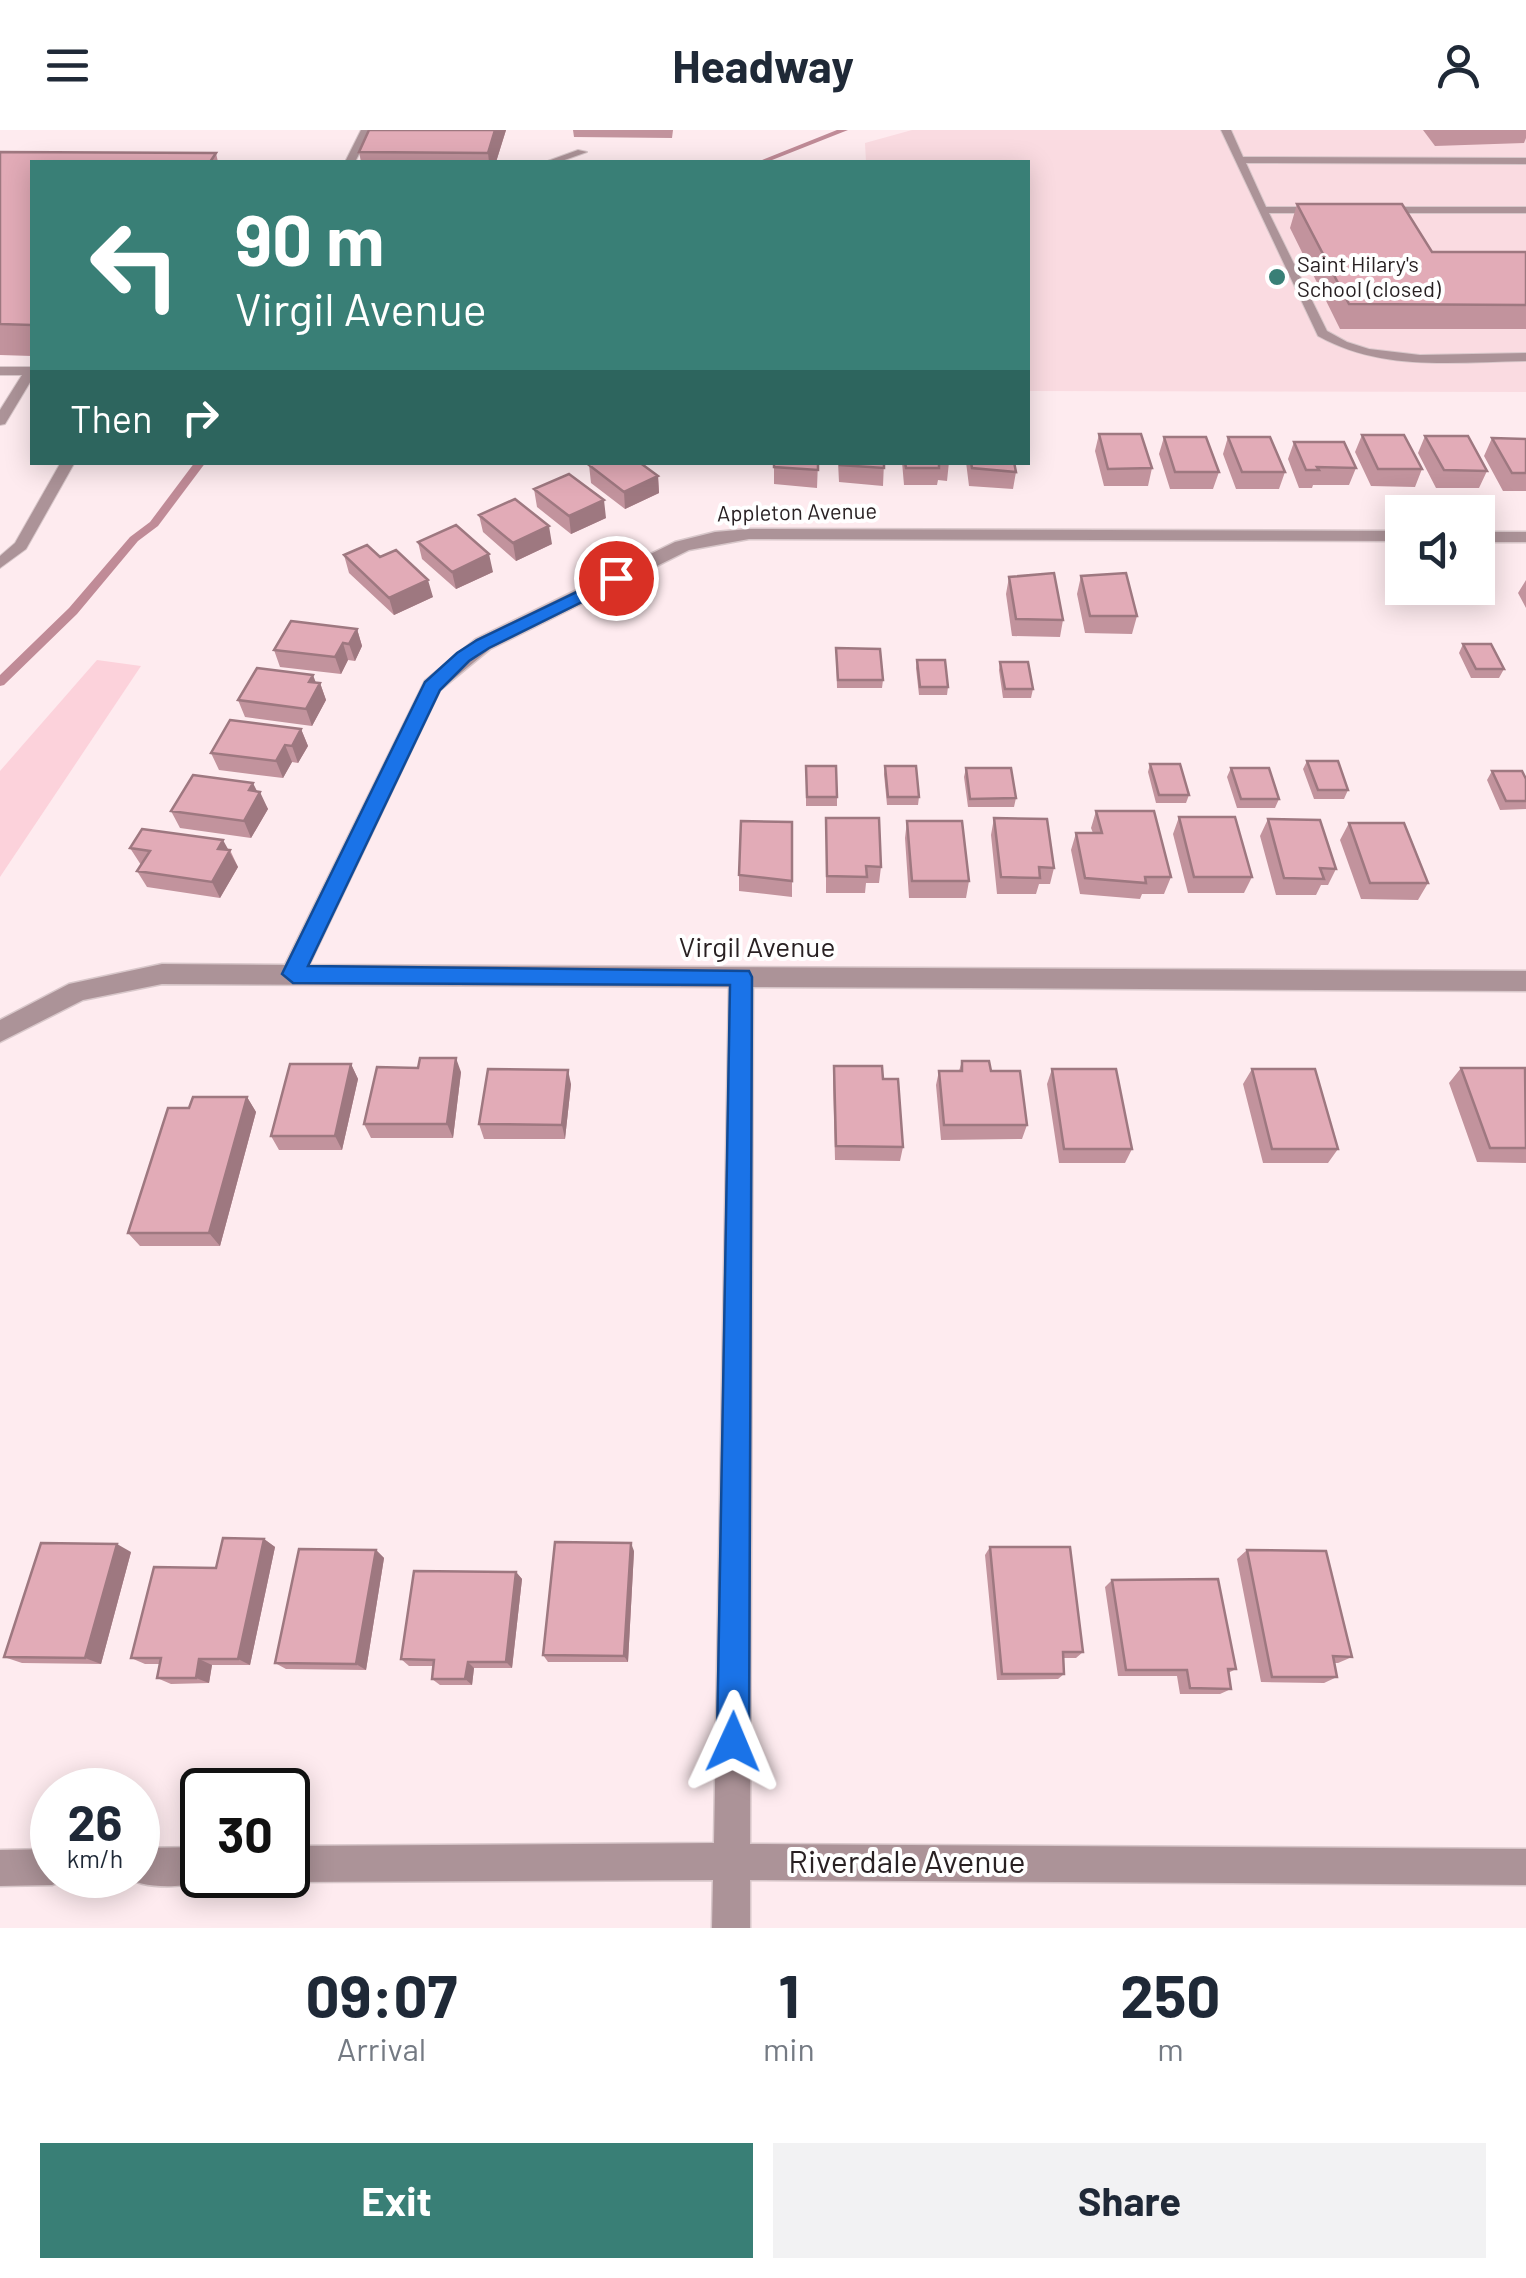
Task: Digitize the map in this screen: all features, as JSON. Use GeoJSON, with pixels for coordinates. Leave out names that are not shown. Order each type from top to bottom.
{"type":"FeatureCollection","features":[{"type":"Feature","properties":{"kind":"street","name":"Appleton Avenue"},"geometry":{"type":"LineString","coordinates":[[293,974],[432,686],[483,644],[682,546],[715,536],[750,534],[1385,536]]}},
{"type":"Feature","properties":{"kind":"street"},"geometry":{"type":"LineString","coordinates":[[1495,537],[1526,537]]}},
{"type":"Feature","properties":{"kind":"street","name":"Virgil Avenue"},"geometry":{"type":"LineString","coordinates":[[0,1032],[47,1004],[110,982],[162,974],[1526,981]]}},
{"type":"Feature","properties":{"kind":"street"},"geometry":{"type":"LineString","coordinates":[[731,1928],[741,977]]}},
{"type":"Feature","properties":{"kind":"street","name":"Riverdale Avenue"},"geometry":{"type":"LineString","coordinates":[[310,1864],[732,1861],[1526,1867]]}},
{"type":"Feature","properties":{"kind":"street"},"geometry":{"type":"LineString","coordinates":[[0,1868],[30,1867]]}},
{"type":"Feature","properties":{"kind":"lane"},"geometry":{"type":"LineString","coordinates":[[351,160],[366,130]]}},
{"type":"Feature","properties":{"kind":"lane"},"geometry":{"type":"LineString","coordinates":[[1226,130],[1322,333],[1338,345],[1377,356],[1526,357]]}},
{"type":"Feature","properties":{"kind":"lane"},"geometry":{"type":"LineString","coordinates":[[556,160],[582,152]]}},
{"type":"Feature","properties":{"kind":"lane"},"geometry":{"type":"LineString","coordinates":[[1240,160],[1526,161]]}},
{"type":"Feature","properties":{"kind":"lane"},"geometry":{"type":"LineString","coordinates":[[1262,210],[1338,210]]}},
{"type":"Feature","properties":{"kind":"lane"},"geometry":{"type":"LineString","coordinates":[[1356,210],[1526,210]]}},
{"type":"Feature","properties":{"kind":"lane"},"geometry":{"type":"LineString","coordinates":[[0,370],[30,371]]}},
{"type":"Feature","properties":{"kind":"lane"},"geometry":{"type":"LineString","coordinates":[[0,420],[30,374]]}},
{"type":"Feature","properties":{"kind":"lane"},"geometry":{"type":"LineString","coordinates":[[0,563],[21,546],[66,465]]}},
{"type":"Feature","properties":{"kind":"shaded area","name":"Saint Hilary's School (closed)"},"geometry":{"type":"Polygon","coordinates":[[[912,130],[1526,130],[1526,392],[1030,391],[1030,160],[866,160],[865,143],[912,130]]]}},
{"type":"Feature","properties":{"kind":"shaded area"},"geometry":{"type":"Polygon","coordinates":[[[97,660],[141,666],[0,877],[0,771],[97,660]]]}},
{"type":"Feature","properties":{"kind":"building"},"geometry":{"type":"Polygon","coordinates":[[[369,130],[495,130],[488,153],[359,152],[369,130]]]}},
{"type":"Feature","properties":{"kind":"building"},"geometry":{"type":"Polygon","coordinates":[[[0,152],[216,153],[211,160],[30,160],[30,325],[0,324],[0,152]]]}},
{"type":"Feature","properties":{"kind":"building"},"geometry":{"type":"Polygon","coordinates":[[[1297,204],[1402,204],[1432,252],[1526,252],[1526,305],[1349,304],[1297,204]]]}},
{"type":"Feature","properties":{"kind":"building"},"geometry":{"type":"Polygon","coordinates":[[[1099,434],[1141,434],[1152,468],[1108,469],[1099,434]]]}},
{"type":"Feature","properties":{"kind":"building"},"geometry":{"type":"Polygon","coordinates":[[[1362,435],[1404,435],[1422,469],[1378,469],[1362,435]]]}},
{"type":"Feature","properties":{"kind":"building"},"geometry":{"type":"Polygon","coordinates":[[[1425,436],[1468,436],[1487,471],[1444,470],[1425,436]]]}},
{"type":"Feature","properties":{"kind":"building"},"geometry":{"type":"Polygon","coordinates":[[[1164,437],[1206,437],[1219,472],[1175,472],[1164,437]]]}},
{"type":"Feature","properties":{"kind":"building"},"geometry":{"type":"Polygon","coordinates":[[[1228,437],[1270,437],[1285,472],[1242,472],[1228,437]]]}},
{"type":"Feature","properties":{"kind":"building"},"geometry":{"type":"Polygon","coordinates":[[[1492,438],[1526,439],[1526,473],[1512,473],[1492,438]]]}},
{"type":"Feature","properties":{"kind":"building"},"geometry":{"type":"Polygon","coordinates":[[[1294,442],[1344,442],[1356,468],[1306,470],[1294,442]]]}},
{"type":"Feature","properties":{"kind":"building"},"geometry":{"type":"Polygon","coordinates":[[[589,465],[643,465],[658,476],[624,492],[589,465]]]}},
{"type":"Feature","properties":{"kind":"building"},"geometry":{"type":"Polygon","coordinates":[[[818,465],[818,470],[774,467],[818,465]]]}},
{"type":"Feature","properties":{"kind":"building"},"geometry":{"type":"Polygon","coordinates":[[[840,465],[884,465],[884,468],[840,465]]]}},
{"type":"Feature","properties":{"kind":"building"},"geometry":{"type":"Polygon","coordinates":[[[906,465],[939,465],[939,468],[906,465]]]}},
{"type":"Feature","properties":{"kind":"building"},"geometry":{"type":"Polygon","coordinates":[[[972,465],[1015,465],[1016,472],[972,465]]]}},
{"type":"Feature","properties":{"kind":"building"},"geometry":{"type":"Polygon","coordinates":[[[569,474],[604,500],[569,516],[534,489],[569,474]]]}},
{"type":"Feature","properties":{"kind":"building"},"geometry":{"type":"Polygon","coordinates":[[[515,499],[549,526],[513,543],[479,515],[515,499]]]}},
{"type":"Feature","properties":{"kind":"building"},"geometry":{"type":"Polygon","coordinates":[[[456,525],[489,554],[452,572],[418,542],[456,525]]]}},
{"type":"Feature","properties":{"kind":"building"},"geometry":{"type":"Polygon","coordinates":[[[367,545],[380,557],[396,550],[428,580],[389,598],[344,555],[367,545]]]}},
{"type":"Feature","properties":{"kind":"building"},"geometry":{"type":"Polygon","coordinates":[[[1054,573],[1063,620],[1016,619],[1009,577],[1054,573]]]}},
{"type":"Feature","properties":{"kind":"building"},"geometry":{"type":"Polygon","coordinates":[[[1126,573],[1137,616],[1090,616],[1081,576],[1126,573]]]}},
{"type":"Feature","properties":{"kind":"building"},"geometry":{"type":"Polygon","coordinates":[[[291,621],[357,629],[335,657],[274,650],[291,621]]]}},
{"type":"Feature","properties":{"kind":"building"},"geometry":{"type":"Polygon","coordinates":[[[1463,644],[1491,644],[1504,669],[1476,669],[1463,644]]]}},
{"type":"Feature","properties":{"kind":"building"},"geometry":{"type":"Polygon","coordinates":[[[836,648],[880,649],[883,680],[838,680],[836,648]]]}},
{"type":"Feature","properties":{"kind":"building"},"geometry":{"type":"Polygon","coordinates":[[[917,660],[945,660],[948,687],[920,687],[917,660]]]}},
{"type":"Feature","properties":{"kind":"building"},"geometry":{"type":"Polygon","coordinates":[[[1000,662],[1028,662],[1033,689],[1005,689],[1000,662]]]}},
{"type":"Feature","properties":{"kind":"building"},"geometry":{"type":"Polygon","coordinates":[[[257,668],[313,675],[309,682],[320,683],[306,709],[238,700],[257,668]]]}},
{"type":"Feature","properties":{"kind":"building"},"geometry":{"type":"Polygon","coordinates":[[[230,720],[301,729],[292,746],[285,745],[276,761],[211,753],[230,720]]]}},
{"type":"Feature","properties":{"kind":"building"},"geometry":{"type":"Polygon","coordinates":[[[1307,761],[1338,761],[1348,790],[1318,790],[1307,761]]]}},
{"type":"Feature","properties":{"kind":"building"},"geometry":{"type":"Polygon","coordinates":[[[1150,764],[1180,764],[1189,795],[1159,795],[1150,764]]]}},
{"type":"Feature","properties":{"kind":"building"},"geometry":{"type":"Polygon","coordinates":[[[806,766],[836,766],[837,797],[807,797],[806,766]]]}},
{"type":"Feature","properties":{"kind":"building"},"geometry":{"type":"Polygon","coordinates":[[[885,766],[916,766],[919,797],[888,797],[885,766]]]}},
{"type":"Feature","properties":{"kind":"building"},"geometry":{"type":"Polygon","coordinates":[[[966,768],[1011,768],[1016,798],[970,799],[966,768]]]}},
{"type":"Feature","properties":{"kind":"building"},"geometry":{"type":"Polygon","coordinates":[[[1231,768],[1269,768],[1279,799],[1241,799],[1231,768]]]}},
{"type":"Feature","properties":{"kind":"building"},"geometry":{"type":"Polygon","coordinates":[[[1492,771],[1522,771],[1526,801],[1506,801],[1492,771]]]}},
{"type":"Feature","properties":{"kind":"building"},"geometry":{"type":"Polygon","coordinates":[[[193,775],[253,783],[249,790],[260,792],[244,821],[171,811],[193,775]]]}},
{"type":"Feature","properties":{"kind":"building"},"geometry":{"type":"Polygon","coordinates":[[[1096,811],[1154,811],[1171,877],[1145,877],[1146,883],[1085,878],[1076,833],[1102,833],[1096,811]]]}},
{"type":"Feature","properties":{"kind":"building"},"geometry":{"type":"Polygon","coordinates":[[[1179,817],[1235,817],[1252,877],[1194,877],[1179,817]]]}},
{"type":"Feature","properties":{"kind":"building"},"geometry":{"type":"Polygon","coordinates":[[[826,818],[879,818],[881,867],[866,866],[867,877],[827,876],[826,818]]]}},
{"type":"Feature","properties":{"kind":"building"},"geometry":{"type":"Polygon","coordinates":[[[994,818],[1047,819],[1054,868],[1039,867],[1040,878],[1001,877],[994,818]]]}},
{"type":"Feature","properties":{"kind":"building"},"geometry":{"type":"Polygon","coordinates":[[[1268,819],[1320,820],[1336,869],[1320,868],[1324,879],[1284,878],[1268,819]]]}},
{"type":"Feature","properties":{"kind":"building"},"geometry":{"type":"Polygon","coordinates":[[[741,821],[792,822],[792,881],[739,875],[741,821]]]}},
{"type":"Feature","properties":{"kind":"building"},"geometry":{"type":"Polygon","coordinates":[[[907,821],[962,821],[969,881],[912,881],[907,821]]]}},
{"type":"Feature","properties":{"kind":"building"},"geometry":{"type":"Polygon","coordinates":[[[1349,823],[1404,823],[1428,883],[1370,883],[1349,823]]]}},
{"type":"Feature","properties":{"kind":"building"},"geometry":{"type":"Polygon","coordinates":[[[142,829],[223,840],[218,849],[230,850],[212,882],[137,871],[150,851],[130,848],[142,829]]]}},
{"type":"Feature","properties":{"kind":"building"},"geometry":{"type":"Polygon","coordinates":[[[420,1058],[456,1058],[447,1124],[364,1124],[377,1067],[418,1068],[420,1058]]]}},
{"type":"Feature","properties":{"kind":"building"},"geometry":{"type":"Polygon","coordinates":[[[962,1061],[989,1061],[991,1071],[1020,1071],[1027,1125],[944,1125],[939,1071],[962,1071],[962,1061]]]}},
{"type":"Feature","properties":{"kind":"building"},"geometry":{"type":"Polygon","coordinates":[[[290,1064],[351,1064],[335,1136],[271,1136],[290,1064]]]}},
{"type":"Feature","properties":{"kind":"building"},"geometry":{"type":"Polygon","coordinates":[[[834,1066],[882,1066],[883,1079],[898,1079],[903,1147],[836,1146],[834,1066]]]}},
{"type":"Feature","properties":{"kind":"building"},"geometry":{"type":"Polygon","coordinates":[[[1461,1068],[1525,1068],[1526,1148],[1490,1148],[1461,1068]]]}},
{"type":"Feature","properties":{"kind":"building"},"geometry":{"type":"Polygon","coordinates":[[[488,1069],[568,1070],[562,1125],[479,1124],[488,1069]]]}},
{"type":"Feature","properties":{"kind":"building"},"geometry":{"type":"Polygon","coordinates":[[[1052,1069],[1116,1069],[1132,1149],[1064,1149],[1052,1069]]]}},
{"type":"Feature","properties":{"kind":"building"},"geometry":{"type":"Polygon","coordinates":[[[1252,1069],[1315,1069],[1338,1149],[1272,1149],[1252,1069]]]}},
{"type":"Feature","properties":{"kind":"building"},"geometry":{"type":"Polygon","coordinates":[[[193,1097],[247,1097],[209,1233],[128,1233],[168,1108],[189,1108],[193,1097]]]}},
{"type":"Feature","properties":{"kind":"building"},"geometry":{"type":"Polygon","coordinates":[[[223,1538],[264,1539],[238,1659],[199,1659],[196,1678],[157,1678],[161,1658],[131,1658],[154,1567],[216,1568],[223,1538]]]}},
{"type":"Feature","properties":{"kind":"building"},"geometry":{"type":"Polygon","coordinates":[[[555,1542],[631,1543],[624,1656],[543,1655],[555,1542]]]}},
{"type":"Feature","properties":{"kind":"building"},"geometry":{"type":"Polygon","coordinates":[[[41,1543],[117,1544],[85,1658],[4,1657],[41,1543]]]}},
{"type":"Feature","properties":{"kind":"building"},"geometry":{"type":"Polygon","coordinates":[[[990,1547],[1070,1547],[1083,1652],[1063,1652],[1064,1674],[1002,1674],[990,1547]]]}},
{"type":"Feature","properties":{"kind":"building"},"geometry":{"type":"Polygon","coordinates":[[[299,1549],[376,1550],[356,1664],[275,1663],[299,1549]]]}},
{"type":"Feature","properties":{"kind":"building"},"geometry":{"type":"Polygon","coordinates":[[[1247,1550],[1326,1551],[1352,1657],[1333,1656],[1337,1677],[1272,1677],[1247,1550]]]}},
{"type":"Feature","properties":{"kind":"building"},"geometry":{"type":"Polygon","coordinates":[[[414,1571],[516,1572],[506,1662],[468,1662],[465,1679],[432,1679],[434,1660],[401,1659],[414,1571]]]}},
{"type":"Feature","properties":{"kind":"building"},"geometry":{"type":"Polygon","coordinates":[[[1218,1579],[1236,1669],[1228,1669],[1231,1689],[1190,1688],[1187,1670],[1126,1670],[1112,1580],[1218,1579]]]}},
{"type":"Feature","properties":{"kind":"waterway"},"geometry":{"type":"LineString","coordinates":[[766,160],[844,130]]}},
{"type":"Feature","properties":{"kind":"waterway"},"geometry":{"type":"LineString","coordinates":[[0,682],[73,611],[134,539],[154,524],[199,465]]}},
{"type":"Feature","properties":{"kind":"place","name":"Saint Hilary's School (closed)"},"geometry":{"type":"Point","coordinates":[1277,277]}},
{"type":"Feature","properties":{"kind":"route"},"geometry":{"type":"LineString","coordinates":[[616,578],[483,644],[432,686],[293,974],[741,977],[733,1742]]}}]}
